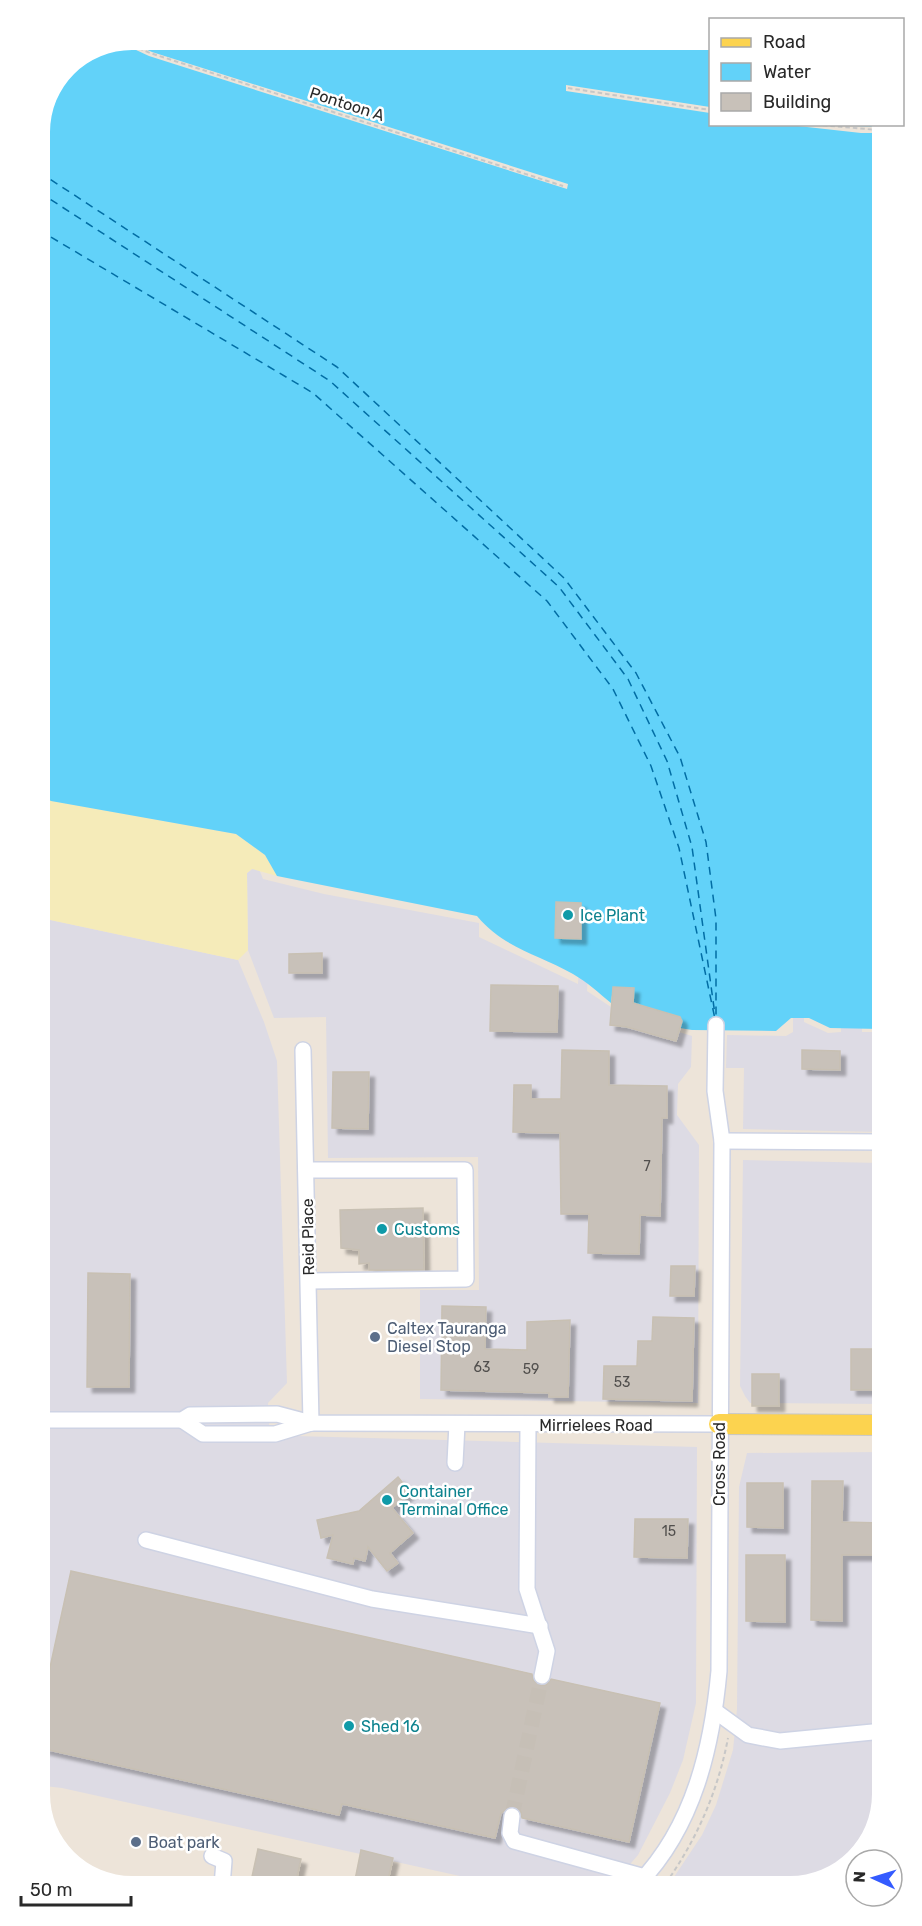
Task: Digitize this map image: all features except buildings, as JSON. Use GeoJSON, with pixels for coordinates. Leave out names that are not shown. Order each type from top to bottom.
{"type":"FeatureCollection","features":[{"type":"Feature","properties":{"kind":"main road","name":"Mirrielees Road"},"geometry":{"type":"LineString","coordinates":[[719,1424],[872,1425]]}},
{"type":"Feature","properties":{"kind":"street","name":"Cross Road"},"geometry":{"type":"LineString","coordinates":[[648,1876],[683,1821],[697,1788],[715,1711],[719,1671],[722,1141],[715,1091],[716,1071],[712,1026]]}},
{"type":"Feature","properties":{"kind":"street","name":"Reid Place"},"geometry":{"type":"LineString","coordinates":[[303,1050],[311,1423]]}},
{"type":"Feature","properties":{"kind":"street"},"geometry":{"type":"LineString","coordinates":[[722,1141],[872,1142]]}},
{"type":"Feature","properties":{"kind":"street"},"geometry":{"type":"LineString","coordinates":[[306,1170],[465,1170],[466,1279],[309,1281]]}},
{"type":"Feature","properties":{"kind":"street","name":"Mirrielees Road"},"geometry":{"type":"LineString","coordinates":[[50,1420],[182,1420],[190,1415],[277,1414],[311,1423],[719,1424]]}},
{"type":"Feature","properties":{"kind":"street"},"geometry":{"type":"LineString","coordinates":[[455,1463],[457,1424]]}},
{"type":"Feature","properties":{"kind":"street"},"geometry":{"type":"LineString","coordinates":[[528,1424],[527,1589],[547,1651],[542,1676]]}},
{"type":"Feature","properties":{"kind":"street"},"geometry":{"type":"LineString","coordinates":[[146,1540],[372,1599],[540,1626]]}},
{"type":"Feature","properties":{"kind":"street"},"geometry":{"type":"LineString","coordinates":[[715,1711],[748,1735],[780,1741],[872,1732]]}},
{"type":"Feature","properties":{"kind":"street"},"geometry":{"type":"LineString","coordinates":[[512,1816],[510,1833],[514,1841],[629,1876]]}},
{"type":"Feature","properties":{"kind":"street"},"geometry":{"type":"LineString","coordinates":[[212,1856],[224,1861],[223,1876]]}},
{"type":"Feature","properties":{"kind":"path","name":"Pontoon A"},"geometry":{"type":"LineString","coordinates":[[143,50],[563,186]]}},
{"type":"Feature","properties":{"kind":"path"},"geometry":{"type":"LineString","coordinates":[[568,88],[709,110]]}},
{"type":"Feature","properties":{"kind":"path"},"geometry":{"type":"LineString","coordinates":[[831,126],[872,129]]}},
{"type":"Feature","properties":{"kind":"shaded area"},"geometry":{"type":"Polygon","coordinates":[[[252,869],[259,869],[263,879],[324,894],[479,923],[479,937],[578,984],[580,947],[590,939],[587,991],[611,1007],[613,987],[634,988],[640,1005],[680,1017],[682,1021],[679,1032],[692,1036],[691,1067],[678,1084],[677,1115],[699,1145],[698,1403],[420,1399],[420,1290],[479,1290],[478,1157],[328,1158],[326,1017],[274,1018],[248,950],[247,873],[252,869]]]}},
{"type":"Feature","properties":{"kind":"shaded area"},"geometry":{"type":"Polygon","coordinates":[[[50,920],[238,960],[264,1022],[277,1061],[287,1383],[268,1403],[270,1442],[296,1436],[697,1447],[696,1703],[683,1760],[670,1793],[638,1855],[620,1876],[460,1876],[50,1787],[50,920]]]}},
{"type":"Feature","properties":{"kind":"shaded area"},"geometry":{"type":"Polygon","coordinates":[[[781,989],[872,990],[872,993],[862,994],[862,1032],[872,1032],[872,1132],[743,1129],[744,1068],[726,1068],[727,1035],[786,1036],[793,1032],[793,1001],[790,997],[781,997],[781,989]],[[821,993],[820,1004],[804,1004],[804,1022],[828,1033],[841,1032],[842,993],[821,993]]]}},
{"type":"Feature","properties":{"kind":"shaded area"},"geometry":{"type":"Polygon","coordinates":[[[743,1160],[872,1163],[872,1404],[750,1403],[740,1386],[743,1160]]]}},
{"type":"Feature","properties":{"kind":"shaded area"},"geometry":{"type":"Polygon","coordinates":[[[872,1452],[871,1810],[859,1840],[852,1848],[844,1848],[844,1855],[822,1870],[806,1875],[790,1876],[675,1876],[702,1835],[716,1805],[733,1750],[737,1709],[739,1487],[747,1453],[872,1452]]]}},
{"type":"Feature","properties":{"kind":"sand"},"geometry":{"type":"Polygon","coordinates":[[[50,800],[236,834],[265,855],[277,876],[252,869],[247,873],[248,950],[238,960],[50,920],[50,800]]]}},
{"type":"Feature","properties":{"kind":"water"},"geometry":{"type":"Polygon","coordinates":[[[121,50],[709,50],[709,126],[872,126],[872,1029],[830,1028],[809,1018],[791,1018],[776,1031],[692,1030],[680,1028],[682,1021],[679,1017],[640,1005],[633,1015],[634,988],[613,987],[611,1003],[573,974],[510,944],[477,916],[277,876],[265,855],[236,834],[51,801],[50,126],[52,110],[58,95],[78,70],[105,54],[121,50]]]}},
{"type":"Feature","properties":{"kind":"pier"},"geometry":{"type":"Polygon","coordinates":[[[136,50],[147,50],[568,184],[567,189],[136,50]]]}},
{"type":"Feature","properties":{"kind":"pier"},"geometry":{"type":"Polygon","coordinates":[[[566,85],[709,107],[709,113],[566,91],[566,85]]]}},
{"type":"Feature","properties":{"kind":"pier"},"geometry":{"type":"Polygon","coordinates":[[[798,126],[872,127],[872,133],[798,126]]]}},
{"type":"Feature","properties":{"kind":"ferry route"},"geometry":{"type":"LineString","coordinates":[[50,179],[337,367],[564,578],[636,673],[680,757],[706,842],[716,919],[716,1018]]}},
{"type":"Feature","properties":{"kind":"ferry route"},"geometry":{"type":"LineString","coordinates":[[50,199],[330,381],[559,587],[628,679],[667,761],[692,847],[715,1015]]}},
{"type":"Feature","properties":{"kind":"ferry route"},"geometry":{"type":"LineString","coordinates":[[50,237],[313,393],[547,601],[613,689],[651,766],[679,848],[715,1019]]}},
{"type":"Feature","properties":{"kind":"tunnel"},"geometry":{"type":"LineString","coordinates":[[512,1816],[542,1676]]}},
{"type":"Feature","properties":{"kind":"place","name":"Ice Plant"},"geometry":{"type":"Point","coordinates":[568,915]}},
{"type":"Feature","properties":{"kind":"place","name":"Customs"},"geometry":{"type":"Point","coordinates":[382,1229]}},
{"type":"Feature","properties":{"kind":"place","name":"Caltex Tauranga Diesel Stop"},"geometry":{"type":"Point","coordinates":[375,1337]}},
{"type":"Feature","properties":{"kind":"place","name":"Container Terminal Office"},"geometry":{"type":"Point","coordinates":[387,1500]}},
{"type":"Feature","properties":{"kind":"place","name":"Shed 16"},"geometry":{"type":"Point","coordinates":[349,1726]}},
{"type":"Feature","properties":{"kind":"place","name":"Boat park"},"geometry":{"type":"Point","coordinates":[136,1842]}}]}
